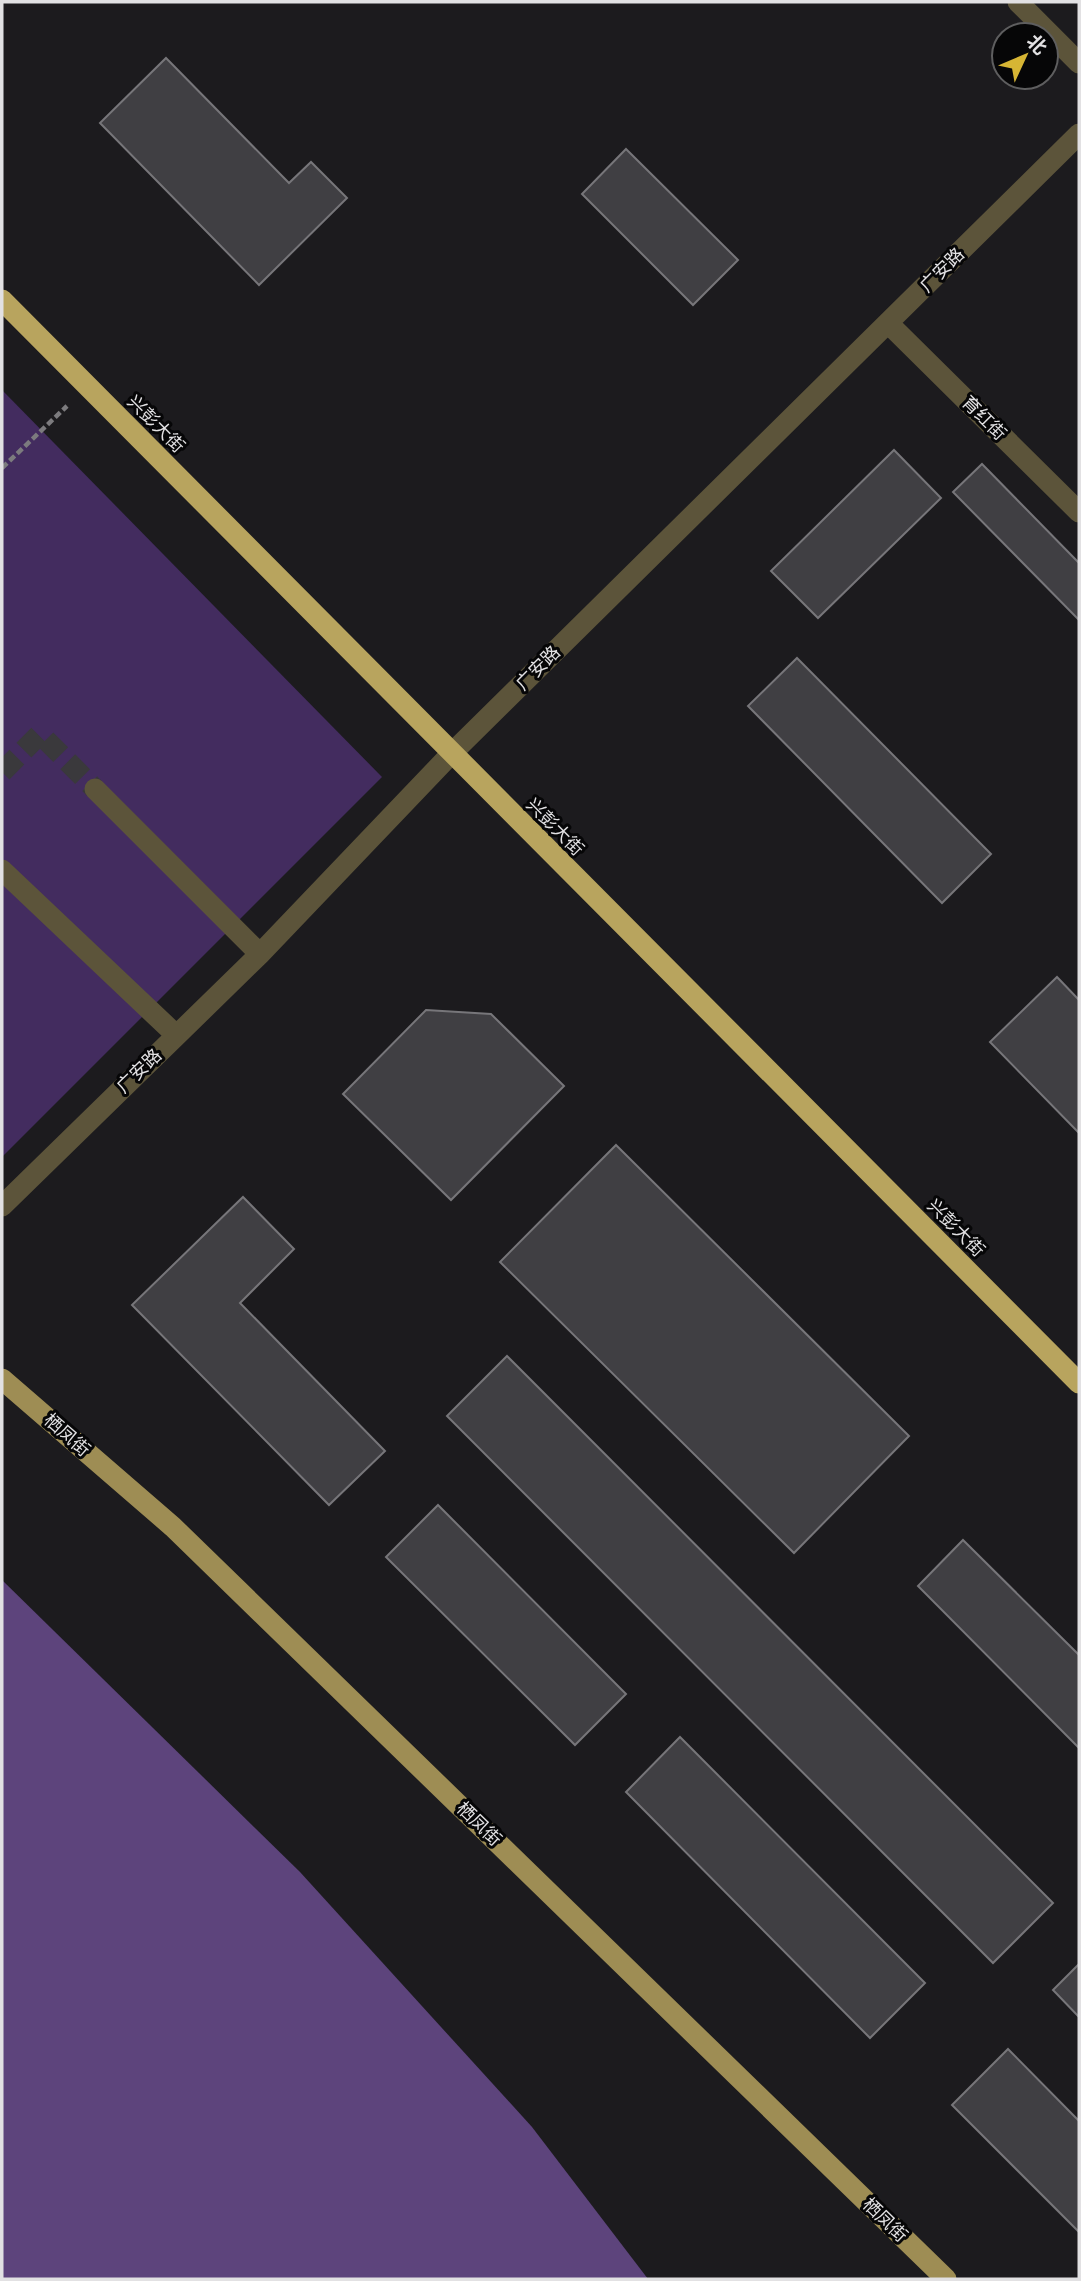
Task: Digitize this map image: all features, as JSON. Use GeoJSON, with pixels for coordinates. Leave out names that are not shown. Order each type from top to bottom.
{"type":"FeatureCollection","features":[{"type":"Feature","properties":{"kind":"highway","name":"兴彭大街"},"geometry":{"type":"LineString","coordinates":[[2,300],[450,755],[1079,1383]]}},
{"type":"Feature","properties":{"kind":"main road","name":"栖凤街"},"geometry":{"type":"LineString","coordinates":[[2,1379],[173,1527],[946,2279]]}},
{"type":"Feature","properties":{"kind":"street"},"geometry":{"type":"LineString","coordinates":[[1018,2],[1079,62]]}},
{"type":"Feature","properties":{"kind":"street","name":"广安路"},"geometry":{"type":"LineString","coordinates":[[2,1206],[260,954],[450,755],[1079,134]]}},
{"type":"Feature","properties":{"kind":"street","name":"育红街"},"geometry":{"type":"LineString","coordinates":[[888,323],[1079,512]]}},
{"type":"Feature","properties":{"kind":"street"},"geometry":{"type":"LineString","coordinates":[[95,789],[260,954]]}},
{"type":"Feature","properties":{"kind":"street"},"geometry":{"type":"LineString","coordinates":[[2,870],[176,1035]]}},
{"type":"Feature","properties":{"kind":"path"},"geometry":{"type":"LineString","coordinates":[[2,468],[88,387]]}},
{"type":"Feature","properties":{"kind":"shaded area"},"geometry":{"type":"Polygon","coordinates":[[[2,390],[382,777],[2,1157],[2,390]]]}},
{"type":"Feature","properties":{"kind":"shaded area"},"geometry":{"type":"Polygon","coordinates":[[[2,1580],[300,1872],[532,2127],[648,2279],[2,2279],[2,1580]]]}},
{"type":"Feature","properties":{"kind":"building"},"geometry":{"type":"Polygon","coordinates":[[[166,58],[289,183],[311,162],[347,198],[259,285],[100,123],[166,58]]]}},
{"type":"Feature","properties":{"kind":"building"},"geometry":{"type":"Polygon","coordinates":[[[626,149],[738,260],[693,305],[582,194],[626,149]]]}},
{"type":"Feature","properties":{"kind":"building"},"geometry":{"type":"Polygon","coordinates":[[[894,450],[941,498],[818,618],[771,571],[894,450]]]}},
{"type":"Feature","properties":{"kind":"building"},"geometry":{"type":"Polygon","coordinates":[[[982,464],[1079,563],[1079,620],[953,492],[982,464]]]}},
{"type":"Feature","properties":{"kind":"building"},"geometry":{"type":"Polygon","coordinates":[[[797,658],[991,854],[942,903],[748,706],[797,658]]]}},
{"type":"Feature","properties":{"kind":"building"},"geometry":{"type":"Polygon","coordinates":[[[1057,977],[1079,1000],[1079,1133],[990,1042],[1057,977]]]}},
{"type":"Feature","properties":{"kind":"building"},"geometry":{"type":"Polygon","coordinates":[[[426,1010],[491,1014],[564,1086],[451,1200],[343,1094],[426,1010]]]}},
{"type":"Feature","properties":{"kind":"building"},"geometry":{"type":"Polygon","coordinates":[[[616,1145],[909,1436],[794,1553],[500,1262],[616,1145]]]}},
{"type":"Feature","properties":{"kind":"building"},"geometry":{"type":"Polygon","coordinates":[[[243,1197],[294,1249],[240,1303],[385,1451],[329,1505],[132,1305],[243,1197]]]}},
{"type":"Feature","properties":{"kind":"building"},"geometry":{"type":"Polygon","coordinates":[[[507,1356],[1053,1903],[993,1963],[447,1416],[507,1356]]]}},
{"type":"Feature","properties":{"kind":"building"},"geometry":{"type":"Polygon","coordinates":[[[438,1505],[626,1694],[575,1745],[386,1557],[438,1505]]]}},
{"type":"Feature","properties":{"kind":"building"},"geometry":{"type":"Polygon","coordinates":[[[963,1540],[1079,1655],[1079,1748],[918,1586],[963,1540]]]}},
{"type":"Feature","properties":{"kind":"building"},"geometry":{"type":"Polygon","coordinates":[[[680,1737],[925,1983],[870,2038],[626,1792],[680,1737]]]}},
{"type":"Feature","properties":{"kind":"building"},"geometry":{"type":"Polygon","coordinates":[[[1079,1964],[1079,2017],[1053,1990],[1079,1964]]]}},
{"type":"Feature","properties":{"kind":"building"},"geometry":{"type":"Polygon","coordinates":[[[1008,2049],[1079,2121],[1079,2232],[952,2105],[1008,2049]]]}},
{"type":"Feature","properties":{"kind":"tunnel"},"geometry":{"type":"LineString","coordinates":[[2,772],[40,734],[95,789]]}}]}
